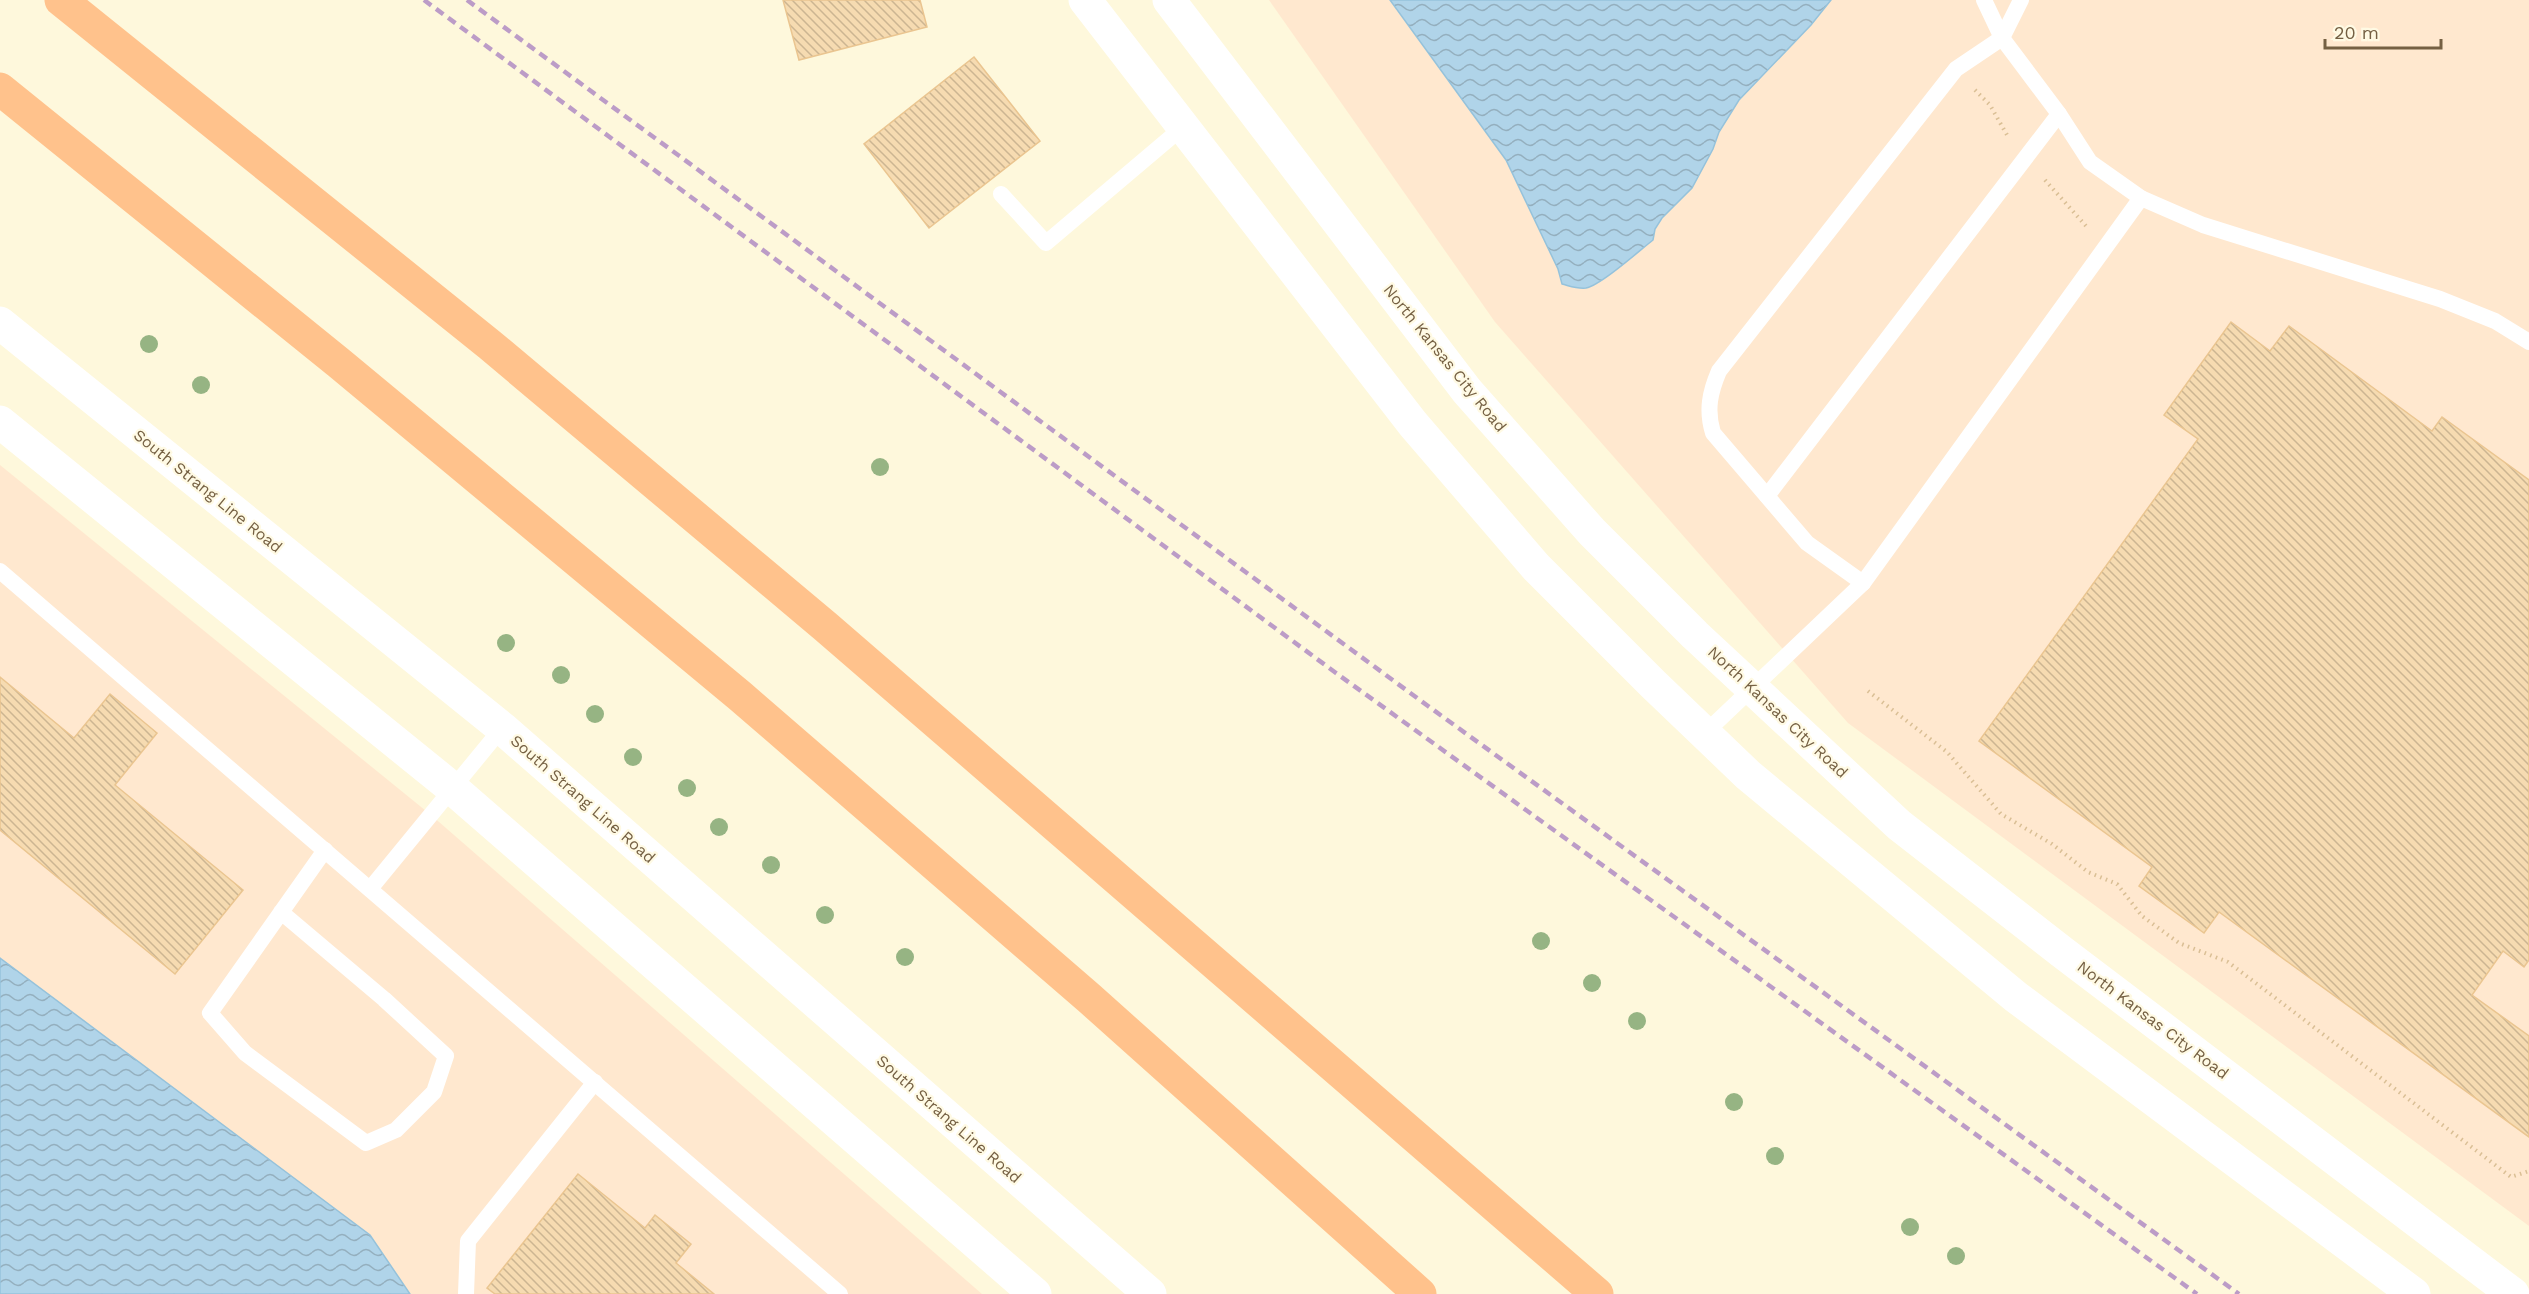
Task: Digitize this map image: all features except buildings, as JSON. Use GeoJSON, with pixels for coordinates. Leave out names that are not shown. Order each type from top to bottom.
{"type":"FeatureCollection","features":[{"type":"Feature","properties":{"kind":"highway"},"geometry":{"type":"LineString","coordinates":[[61,0],[490,345],[808,612],[1047,816],[1442,1163],[1597,1294]]}},
{"type":"Feature","properties":{"kind":"highway"},"geometry":{"type":"LineString","coordinates":[[0,89],[349,371],[740,696],[1089,998],[1420,1294]]}},
{"type":"Feature","properties":{"kind":"main road"},"geometry":{"type":"LineString","coordinates":[[1085,0],[1413,424],[1536,567],[1748,775],[2016,997],[2414,1294]]}},
{"type":"Feature","properties":{"kind":"main road","name":"North Kansas City Road"},"geometry":{"type":"LineString","coordinates":[[1169,0],[1467,391],[1592,531],[1752,689],[1899,825],[2062,952],[2513,1294]]}},
{"type":"Feature","properties":{"kind":"main road","name":"South Strang Line Road"},"geometry":{"type":"LineString","coordinates":[[0,323],[502,728],[1150,1294]]}},
{"type":"Feature","properties":{"kind":"main road"},"geometry":{"type":"LineString","coordinates":[[0,422],[452,788],[1035,1294]]}},
{"type":"Feature","properties":{"kind":"lane"},"geometry":{"type":"LineString","coordinates":[[1984,0],[2002,38],[2059,114],[2090,162],[2142,198],[2213,229],[2440,299],[2495,321],[2529,342]]}},
{"type":"Feature","properties":{"kind":"lane"},"geometry":{"type":"LineString","coordinates":[[1863,583],[1807,543],[1713,433],[1708,418],[1710,392],[1719,371],[1956,69],[2002,38],[2021,0]]}},
{"type":"Feature","properties":{"kind":"lane"},"geometry":{"type":"LineString","coordinates":[[1767,496],[2059,114]]}},
{"type":"Feature","properties":{"kind":"lane"},"geometry":{"type":"LineString","coordinates":[[1001,194],[1046,243],[1183,127]]}},
{"type":"Feature","properties":{"kind":"lane"},"geometry":{"type":"LineString","coordinates":[[1705,733],[1779,660],[1863,583],[2142,198]]}},
{"type":"Feature","properties":{"kind":"lane"},"geometry":{"type":"LineString","coordinates":[[0,571],[840,1294]]}},
{"type":"Feature","properties":{"kind":"lane"},"geometry":{"type":"LineString","coordinates":[[370,889],[502,728]]}},
{"type":"Feature","properties":{"kind":"lane"},"geometry":{"type":"LineString","coordinates":[[281,912],[384,999],[446,1056],[434,1092],[396,1130],[366,1143],[245,1053],[210,1013],[324,850]]}},
{"type":"Feature","properties":{"kind":"lane"},"geometry":{"type":"LineString","coordinates":[[466,1294],[468,1241],[595,1082]]}},
{"type":"Feature","properties":{"kind":"lane"},"geometry":{"type":"LineString","coordinates":[[814,1294],[825,1281]]}},
{"type":"Feature","properties":{"kind":"path"},"geometry":{"type":"LineString","coordinates":[[1974,89],[1990,105],[2011,141]]}},
{"type":"Feature","properties":{"kind":"path"},"geometry":{"type":"LineString","coordinates":[[2041,175],[2086,226]]}},
{"type":"Feature","properties":{"kind":"path"},"geometry":{"type":"LineString","coordinates":[[1868,691],[1947,753],[2001,814],[2052,844],[2088,872],[2117,884],[2142,916],[2179,943],[2228,962],[2511,1177],[2529,1172]]}},
{"type":"Feature","properties":{"kind":"shaded area"},"geometry":{"type":"Polygon","coordinates":[[[1269,0],[2529,0],[2529,1226],[1848,723],[1495,322],[1269,0]]]}},
{"type":"Feature","properties":{"kind":"shaded area"},"geometry":{"type":"Polygon","coordinates":[[[0,465],[431,815],[982,1294],[0,1294],[0,465]]]}},
{"type":"Feature","properties":{"kind":"water"},"geometry":{"type":"Polygon","coordinates":[[[1390,0],[1831,0],[1811,25],[1739,100],[1719,132],[1713,149],[1692,188],[1662,218],[1655,229],[1653,240],[1601,281],[1583,288],[1562,284],[1558,269],[1506,160],[1390,0]]]}},
{"type":"Feature","properties":{"kind":"water"},"geometry":{"type":"Polygon","coordinates":[[[0,958],[370,1235],[410,1294],[0,1294],[0,958]]]}},
{"type":"Feature","properties":{"kind":"railway"},"geometry":{"type":"LineString","coordinates":[[424,0],[1336,673],[2197,1294]]}},
{"type":"Feature","properties":{"kind":"railway"},"geometry":{"type":"LineString","coordinates":[[467,0],[1428,706],[2239,1294]]}}]}
